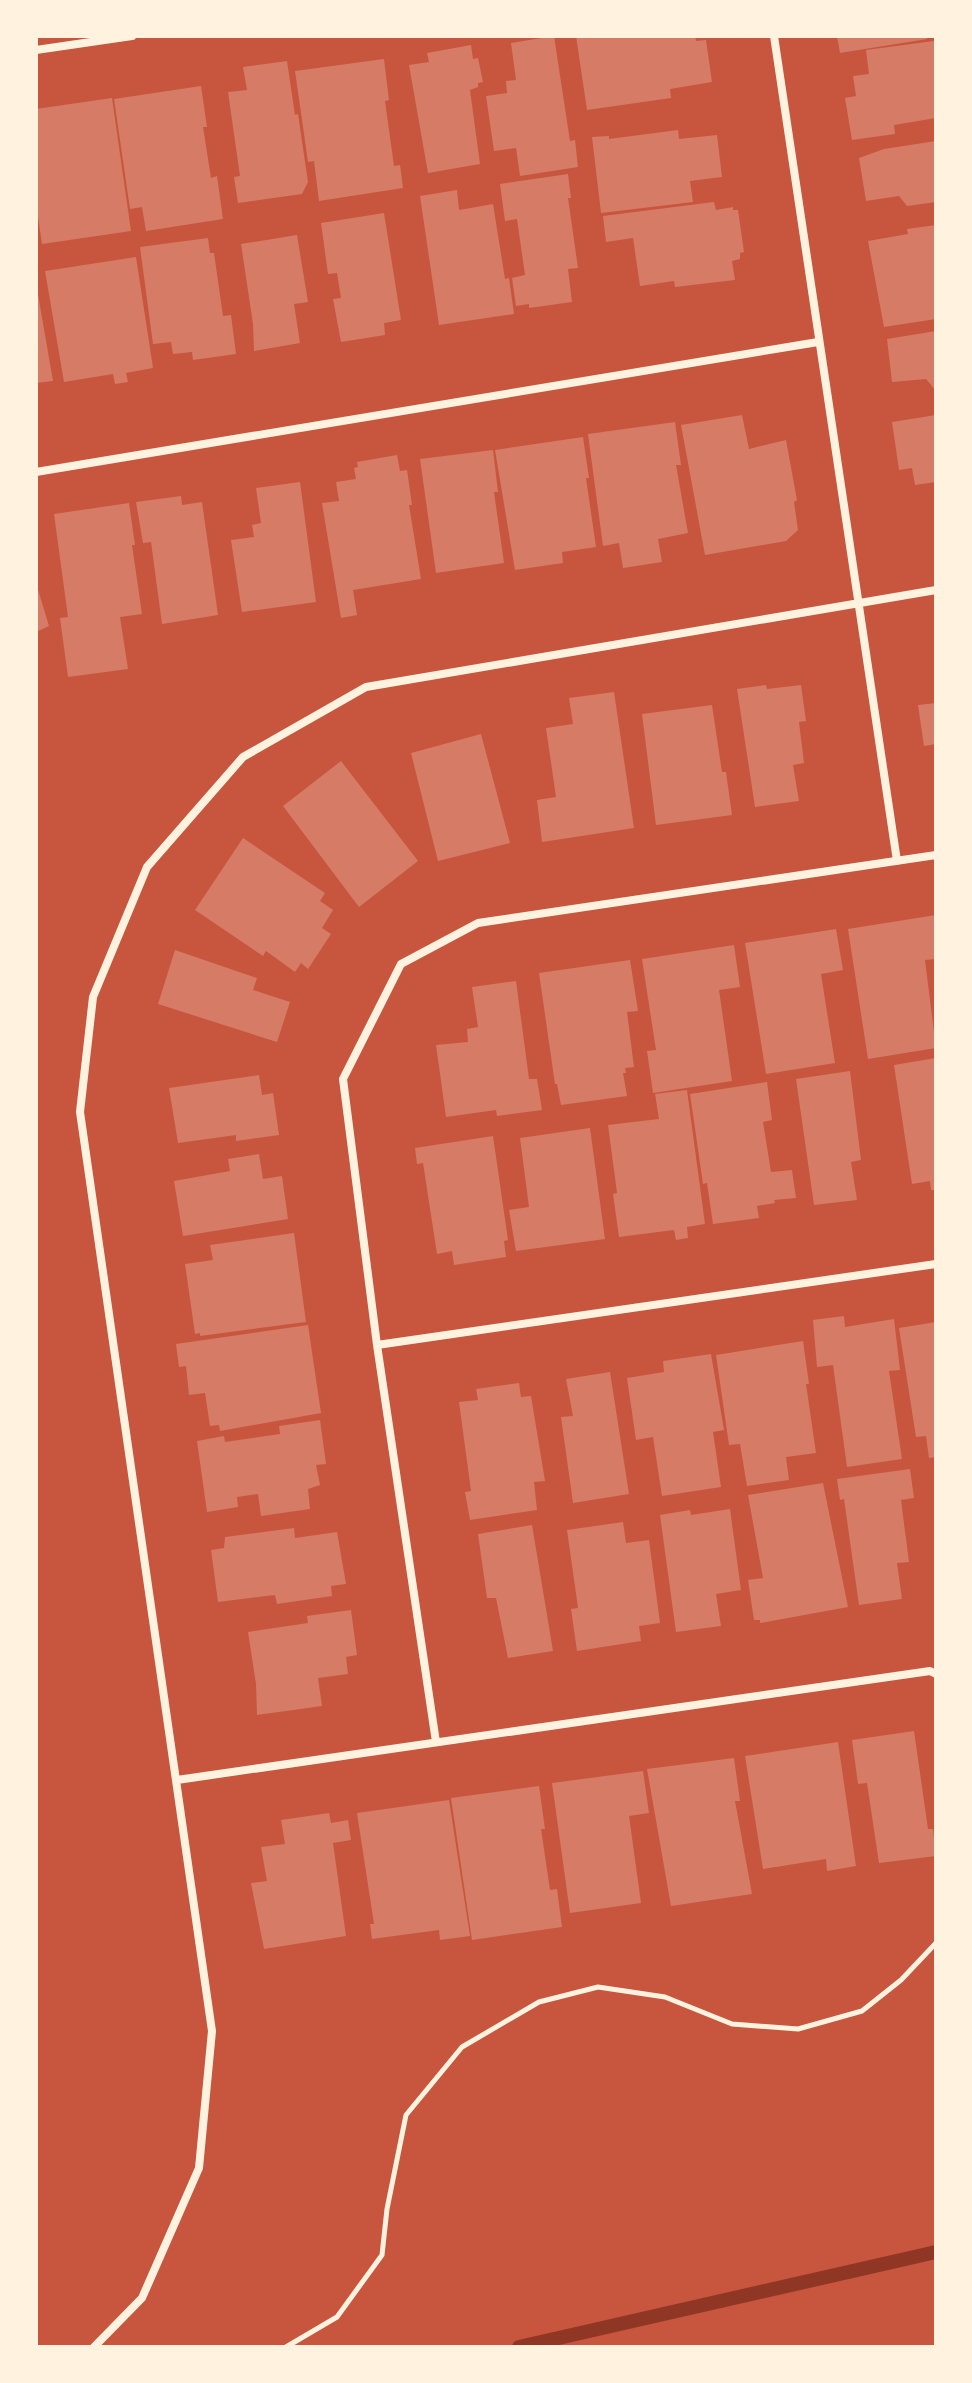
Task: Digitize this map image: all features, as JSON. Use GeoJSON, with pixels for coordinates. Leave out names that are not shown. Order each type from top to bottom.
{"type":"FeatureCollection","features":[{"type":"Feature","properties":{"kind":"street"},"geometry":{"type":"LineString","coordinates":[[36,50],[132,36]]}},
{"type":"Feature","properties":{"kind":"street"},"geometry":{"type":"LineString","coordinates":[[774,36],[897,861]]}},
{"type":"Feature","properties":{"kind":"street"},"geometry":{"type":"LineString","coordinates":[[36,472],[818,342]]}},
{"type":"Feature","properties":{"kind":"street"},"geometry":{"type":"LineString","coordinates":[[94,2347],[142,2298],[199,2168],[212,2031],[80,1112],[93,997],[147,867],[243,757],[366,687],[936,590]]}},
{"type":"Feature","properties":{"kind":"street"},"geometry":{"type":"LineString","coordinates":[[436,1742],[377,1345],[343,1079],[401,964],[478,923],[936,855]]}},
{"type":"Feature","properties":{"kind":"street"},"geometry":{"type":"LineString","coordinates":[[377,1345],[936,1264]]}},
{"type":"Feature","properties":{"kind":"street"},"geometry":{"type":"LineString","coordinates":[[177,1780],[930,1671],[936,1674]]}},
{"type":"Feature","properties":{"kind":"path"},"geometry":{"type":"LineString","coordinates":[[286,2347],[337,2317],[382,2255],[387,2209],[406,2115],[462,2047],[539,2002],[598,1987],[665,1997],[732,2024],[798,2029],[862,2011],[901,1980],[936,1943]]}},
{"type":"Feature","properties":{"kind":"building"},"geometry":{"type":"Polygon","coordinates":[[[554,36],[570,141],[575,140],[578,167],[520,176],[516,148],[494,151],[486,96],[507,93],[506,81],[516,80],[511,43],[554,36]]]}},
{"type":"Feature","properties":{"kind":"building"},"geometry":{"type":"Polygon","coordinates":[[[576,36],[695,36],[696,41],[706,40],[712,82],[670,89],[671,98],[587,110],[576,36]]]}},
{"type":"Feature","properties":{"kind":"building"},"geometry":{"type":"Polygon","coordinates":[[[837,36],[926,36],[927,39],[840,53],[837,36]]]}},
{"type":"Feature","properties":{"kind":"building"},"geometry":{"type":"Polygon","coordinates":[[[934,41],[936,118],[894,125],[895,134],[852,140],[845,98],[856,96],[853,76],[869,74],[866,50],[934,41]]]}},
{"type":"Feature","properties":{"kind":"building"},"geometry":{"type":"Polygon","coordinates":[[[471,45],[473,59],[478,58],[483,82],[470,90],[480,164],[428,173],[409,65],[429,62],[427,53],[471,45]]]}},
{"type":"Feature","properties":{"kind":"building"},"geometry":{"type":"Polygon","coordinates":[[[384,59],[389,100],[385,101],[394,166],[400,165],[403,188],[319,201],[314,161],[308,162],[295,71],[384,59]]]}},
{"type":"Feature","properties":{"kind":"building"},"geometry":{"type":"Polygon","coordinates":[[[287,61],[308,182],[302,194],[238,203],[234,177],[240,176],[228,92],[247,90],[243,67],[287,61]]]}},
{"type":"Feature","properties":{"kind":"building"},"geometry":{"type":"Polygon","coordinates":[[[201,86],[207,127],[203,127],[211,178],[217,176],[223,219],[146,231],[142,207],[130,209],[114,99],[201,86]]]}},
{"type":"Feature","properties":{"kind":"building"},"geometry":{"type":"Polygon","coordinates":[[[112,98],[131,231],[42,244],[36,203],[36,109],[112,98]]]}},
{"type":"Feature","properties":{"kind":"building"},"geometry":{"type":"Polygon","coordinates":[[[678,130],[679,139],[717,135],[722,177],[690,181],[693,202],[601,213],[592,137],[609,136],[609,139],[678,130]]]}},
{"type":"Feature","properties":{"kind":"building"},"geometry":{"type":"Polygon","coordinates":[[[936,141],[936,202],[907,206],[899,196],[866,201],[859,158],[884,149],[936,141]]]}},
{"type":"Feature","properties":{"kind":"building"},"geometry":{"type":"Polygon","coordinates":[[[568,174],[571,198],[568,198],[578,268],[568,269],[572,302],[529,308],[529,304],[516,306],[512,278],[525,275],[517,219],[505,221],[500,184],[568,174]]]}},
{"type":"Feature","properties":{"kind":"building"},"geometry":{"type":"Polygon","coordinates":[[[457,190],[459,210],[493,204],[514,314],[439,325],[420,196],[457,190]]]}},
{"type":"Feature","properties":{"kind":"building"},"geometry":{"type":"Polygon","coordinates":[[[714,202],[716,210],[733,207],[733,210],[738,210],[744,252],[740,253],[740,259],[732,261],[735,280],[675,287],[674,281],[640,286],[633,238],[606,242],[603,216],[714,202]]]}},
{"type":"Feature","properties":{"kind":"building"},"geometry":{"type":"Polygon","coordinates":[[[384,213],[401,320],[384,323],[385,335],[341,342],[333,299],[341,298],[337,273],[328,274],[321,223],[384,213]]]}},
{"type":"Feature","properties":{"kind":"building"},"geometry":{"type":"Polygon","coordinates":[[[936,225],[936,319],[884,327],[868,241],[908,234],[907,229],[936,225]]]}},
{"type":"Feature","properties":{"kind":"building"},"geometry":{"type":"Polygon","coordinates":[[[297,235],[308,302],[294,304],[300,343],[254,351],[241,244],[297,235]]]}},
{"type":"Feature","properties":{"kind":"building"},"geometry":{"type":"Polygon","coordinates":[[[208,238],[210,253],[214,253],[223,316],[231,315],[236,354],[193,360],[192,352],[173,354],[171,342],[153,344],[140,247],[208,238]]]}},
{"type":"Feature","properties":{"kind":"building"},"geometry":{"type":"Polygon","coordinates":[[[136,257],[153,368],[126,373],[128,382],[115,384],[113,374],[64,382],[45,271],[136,257]]]}},
{"type":"Feature","properties":{"kind":"building"},"geometry":{"type":"Polygon","coordinates":[[[36,283],[53,381],[36,383],[36,283]]]}},
{"type":"Feature","properties":{"kind":"building"},"geometry":{"type":"Polygon","coordinates":[[[936,331],[936,391],[926,379],[892,382],[887,339],[936,331]]]}},
{"type":"Feature","properties":{"kind":"building"},"geometry":{"type":"Polygon","coordinates":[[[742,415],[749,449],[786,440],[797,500],[794,502],[798,530],[786,541],[705,555],[681,425],[742,415]]]}},
{"type":"Feature","properties":{"kind":"building"},"geometry":{"type":"Polygon","coordinates":[[[936,415],[936,482],[915,485],[912,468],[899,470],[892,422],[936,415]]]}},
{"type":"Feature","properties":{"kind":"building"},"geometry":{"type":"Polygon","coordinates":[[[675,422],[681,465],[676,465],[688,533],[658,539],[662,562],[623,568],[619,543],[603,546],[588,434],[675,422]]]}},
{"type":"Feature","properties":{"kind":"building"},"geometry":{"type":"Polygon","coordinates":[[[583,437],[596,547],[562,552],[563,563],[515,570],[495,450],[583,437]]]}},
{"type":"Feature","properties":{"kind":"building"},"geometry":{"type":"Polygon","coordinates":[[[493,450],[498,492],[494,492],[504,563],[436,573],[420,459],[493,450]]]}},
{"type":"Feature","properties":{"kind":"building"},"geometry":{"type":"Polygon","coordinates":[[[397,455],[400,471],[407,470],[412,505],[409,505],[421,579],[353,590],[357,615],[341,618],[322,503],[339,501],[336,482],[356,479],[354,468],[358,467],[357,462],[397,455]]]}},
{"type":"Feature","properties":{"kind":"building"},"geometry":{"type":"Polygon","coordinates":[[[300,482],[316,602],[242,612],[231,540],[254,537],[252,525],[261,523],[256,488],[300,482]]]}},
{"type":"Feature","properties":{"kind":"building"},"geometry":{"type":"Polygon","coordinates":[[[181,496],[182,505],[202,502],[218,615],[162,624],[151,542],[143,543],[136,502],[181,496]]]}},
{"type":"Feature","properties":{"kind":"building"},"geometry":{"type":"Polygon","coordinates":[[[129,503],[142,614],[120,617],[128,669],[68,677],[60,618],[68,617],[54,514],[129,503]]]}},
{"type":"Feature","properties":{"kind":"building"},"geometry":{"type":"Polygon","coordinates":[[[36,583],[49,626],[36,632],[36,583]]]}},
{"type":"Feature","properties":{"kind":"building"},"geometry":{"type":"Polygon","coordinates":[[[766,685],[767,689],[801,685],[806,721],[799,722],[804,763],[793,765],[799,801],[755,807],[737,689],[766,685]]]}},
{"type":"Feature","properties":{"kind":"building"},"geometry":{"type":"Polygon","coordinates":[[[614,692],[634,828],[542,842],[537,800],[556,797],[546,728],[573,724],[569,698],[614,692]]]}},
{"type":"Feature","properties":{"kind":"building"},"geometry":{"type":"Polygon","coordinates":[[[936,703],[936,744],[924,746],[918,705],[936,703]]]}},
{"type":"Feature","properties":{"kind":"building"},"geometry":{"type":"Polygon","coordinates":[[[712,705],[732,815],[656,825],[642,714],[712,705]]]}},
{"type":"Feature","properties":{"kind":"building"},"geometry":{"type":"Polygon","coordinates":[[[481,734],[510,843],[438,861],[411,753],[481,734]]]}},
{"type":"Feature","properties":{"kind":"building"},"geometry":{"type":"Polygon","coordinates":[[[341,761],[418,861],[359,907],[283,806],[341,761]]]}},
{"type":"Feature","properties":{"kind":"building"},"geometry":{"type":"Polygon","coordinates":[[[243,838],[325,893],[320,901],[333,910],[322,928],[331,934],[308,969],[301,963],[295,972],[266,951],[263,956],[195,910],[243,838]]]}},
{"type":"Feature","properties":{"kind":"building"},"geometry":{"type":"Polygon","coordinates":[[[936,915],[936,959],[925,960],[936,1048],[868,1059],[848,929],[936,915]]]}},
{"type":"Feature","properties":{"kind":"building"},"geometry":{"type":"Polygon","coordinates":[[[836,929],[843,970],[821,974],[835,1063],[766,1074],[745,943],[836,929]]]}},
{"type":"Feature","properties":{"kind":"building"},"geometry":{"type":"Polygon","coordinates":[[[734,945],[740,987],[719,990],[732,1081],[653,1093],[647,1051],[656,1050],[642,959],[734,945]]]}},
{"type":"Feature","properties":{"kind":"building"},"geometry":{"type":"Polygon","coordinates":[[[175,950],[257,978],[253,990],[290,1002],[277,1042],[158,1004],[175,950]]]}},
{"type":"Feature","properties":{"kind":"building"},"geometry":{"type":"Polygon","coordinates":[[[630,960],[638,1011],[627,1012],[634,1067],[625,1068],[626,1073],[623,1073],[627,1096],[561,1105],[555,1084],[539,973],[630,960]]]}},
{"type":"Feature","properties":{"kind":"building"},"geometry":{"type":"Polygon","coordinates":[[[516,981],[529,1079],[537,1079],[542,1110],[497,1116],[496,1110],[446,1117],[436,1045],[468,1042],[467,1029],[478,1027],[472,987],[516,981]]]}},
{"type":"Feature","properties":{"kind":"building"},"geometry":{"type":"Polygon","coordinates":[[[936,1058],[936,1190],[931,1190],[930,1181],[912,1184],[894,1065],[936,1058]]]}},
{"type":"Feature","properties":{"kind":"building"},"geometry":{"type":"Polygon","coordinates":[[[850,1071],[861,1160],[851,1162],[857,1200],[814,1205],[796,1079],[850,1071]]]}},
{"type":"Feature","properties":{"kind":"building"},"geometry":{"type":"Polygon","coordinates":[[[259,1075],[262,1095],[273,1093],[279,1135],[236,1141],[236,1135],[178,1143],[169,1088],[259,1075]]]}},
{"type":"Feature","properties":{"kind":"building"},"geometry":{"type":"Polygon","coordinates":[[[767,1082],[772,1120],[763,1122],[771,1172],[792,1170],[796,1198],[774,1200],[775,1203],[757,1206],[759,1218],[713,1224],[707,1183],[703,1184],[690,1094],[767,1082]]]}},
{"type":"Feature","properties":{"kind":"building"},"geometry":{"type":"Polygon","coordinates":[[[687,1090],[705,1224],[687,1227],[688,1238],[676,1240],[674,1230],[619,1237],[608,1125],[659,1119],[655,1094],[687,1090]]]}},
{"type":"Feature","properties":{"kind":"building"},"geometry":{"type":"Polygon","coordinates":[[[590,1128],[605,1239],[516,1251],[509,1210],[529,1207],[520,1138],[590,1128]]]}},
{"type":"Feature","properties":{"kind":"building"},"geometry":{"type":"Polygon","coordinates":[[[493,1136],[508,1240],[504,1241],[506,1257],[454,1265],[452,1251],[437,1254],[423,1163],[417,1164],[415,1148],[493,1136]]]}},
{"type":"Feature","properties":{"kind":"building"},"geometry":{"type":"Polygon","coordinates":[[[259,1154],[263,1179],[282,1176],[288,1219],[183,1236],[174,1181],[230,1171],[228,1159],[259,1154]]]}},
{"type":"Feature","properties":{"kind":"building"},"geometry":{"type":"Polygon","coordinates":[[[294,1233],[306,1322],[200,1336],[200,1333],[195,1334],[185,1264],[213,1260],[210,1245],[294,1233]]]}},
{"type":"Feature","properties":{"kind":"building"},"geometry":{"type":"Polygon","coordinates":[[[844,1316],[845,1327],[894,1319],[900,1370],[889,1371],[902,1459],[847,1467],[833,1365],[817,1367],[813,1320],[844,1316]]]}},
{"type":"Feature","properties":{"kind":"building"},"geometry":{"type":"Polygon","coordinates":[[[936,1322],[936,1457],[929,1458],[926,1436],[916,1437],[899,1328],[936,1322]]]}},
{"type":"Feature","properties":{"kind":"building"},"geometry":{"type":"Polygon","coordinates":[[[308,1325],[321,1413],[220,1431],[219,1425],[210,1426],[205,1393],[189,1395],[186,1366],[179,1367],[176,1344],[308,1325]]]}},
{"type":"Feature","properties":{"kind":"building"},"geometry":{"type":"Polygon","coordinates":[[[803,1341],[816,1453],[786,1457],[789,1480],[747,1486],[740,1444],[729,1445],[716,1355],[803,1341]]]}},
{"type":"Feature","properties":{"kind":"building"},"geometry":{"type":"Polygon","coordinates":[[[711,1354],[724,1430],[713,1432],[721,1487],[662,1496],[653,1437],[636,1440],[627,1378],[664,1372],[663,1361],[711,1354]]]}},
{"type":"Feature","properties":{"kind":"building"},"geometry":{"type":"Polygon","coordinates":[[[610,1372],[629,1494],[573,1503],[561,1417],[573,1416],[566,1379],[610,1372]]]}},
{"type":"Feature","properties":{"kind":"building"},"geometry":{"type":"Polygon","coordinates":[[[519,1383],[521,1397],[531,1396],[545,1481],[534,1482],[537,1510],[470,1520],[465,1492],[471,1491],[459,1402],[478,1400],[476,1389],[519,1383]]]}},
{"type":"Feature","properties":{"kind":"building"},"geometry":{"type":"Polygon","coordinates":[[[320,1420],[326,1464],[316,1465],[320,1485],[308,1489],[310,1509],[261,1516],[258,1494],[237,1497],[238,1507],[207,1512],[197,1441],[224,1436],[225,1442],[280,1434],[279,1426],[320,1420]]]}},
{"type":"Feature","properties":{"kind":"building"},"geometry":{"type":"Polygon","coordinates":[[[910,1469],[914,1498],[901,1500],[909,1562],[897,1563],[902,1599],[859,1605],[844,1499],[840,1500],[837,1479],[910,1469]]]}},
{"type":"Feature","properties":{"kind":"building"},"geometry":{"type":"Polygon","coordinates":[[[823,1483],[848,1607],[760,1623],[760,1620],[754,1620],[748,1580],[763,1578],[748,1495],[823,1483]]]}},
{"type":"Feature","properties":{"kind":"building"},"geometry":{"type":"Polygon","coordinates":[[[730,1509],[741,1590],[716,1594],[721,1626],[676,1632],[660,1515],[690,1510],[691,1515],[730,1509]]]}},
{"type":"Feature","properties":{"kind":"building"},"geometry":{"type":"Polygon","coordinates":[[[623,1522],[626,1543],[649,1540],[660,1623],[639,1626],[641,1641],[577,1651],[571,1609],[578,1608],[567,1530],[623,1522]]]}},
{"type":"Feature","properties":{"kind":"building"},"geometry":{"type":"Polygon","coordinates":[[[532,1525],[553,1651],[508,1658],[496,1598],[487,1598],[478,1534],[532,1525]]]}},
{"type":"Feature","properties":{"kind":"building"},"geometry":{"type":"Polygon","coordinates":[[[294,1528],[295,1538],[337,1532],[346,1584],[331,1586],[332,1596],[277,1604],[275,1595],[218,1602],[211,1550],[224,1548],[225,1537],[294,1528]]]}},
{"type":"Feature","properties":{"kind":"building"},"geometry":{"type":"Polygon","coordinates":[[[351,1610],[357,1655],[346,1657],[348,1674],[318,1678],[322,1706],[257,1715],[248,1632],[308,1623],[307,1616],[351,1610]]]}},
{"type":"Feature","properties":{"kind":"building"},"geometry":{"type":"Polygon","coordinates":[[[914,1731],[928,1829],[933,1829],[936,1856],[879,1863],[867,1783],[858,1784],[852,1740],[914,1731]]]}},
{"type":"Feature","properties":{"kind":"building"},"geometry":{"type":"Polygon","coordinates":[[[838,1742],[856,1866],[827,1871],[826,1859],[763,1869],[745,1756],[838,1742]]]}},
{"type":"Feature","properties":{"kind":"building"},"geometry":{"type":"Polygon","coordinates":[[[734,1758],[740,1801],[735,1801],[752,1894],[671,1906],[647,1769],[734,1758]]]}},
{"type":"Feature","properties":{"kind":"building"},"geometry":{"type":"Polygon","coordinates":[[[643,1771],[649,1813],[629,1816],[641,1903],[570,1913],[552,1783],[643,1771]]]}},
{"type":"Feature","properties":{"kind":"building"},"geometry":{"type":"Polygon","coordinates":[[[539,1786],[545,1829],[541,1829],[550,1890],[557,1889],[562,1927],[472,1940],[451,1798],[539,1786]]]}},
{"type":"Feature","properties":{"kind":"building"},"geometry":{"type":"Polygon","coordinates":[[[449,1800],[470,1936],[440,1940],[439,1930],[372,1939],[370,1924],[374,1924],[357,1813],[449,1800]]]}},
{"type":"Feature","properties":{"kind":"building"},"geometry":{"type":"Polygon","coordinates":[[[329,1813],[331,1823],[348,1820],[351,1840],[333,1843],[346,1936],[264,1949],[251,1883],[267,1881],[261,1847],[285,1844],[281,1820],[329,1813]]]}},
{"type":"Feature","properties":{"kind":"waterway"},"geometry":{"type":"LineString","coordinates":[[519,2347],[936,2252]]}}]}
